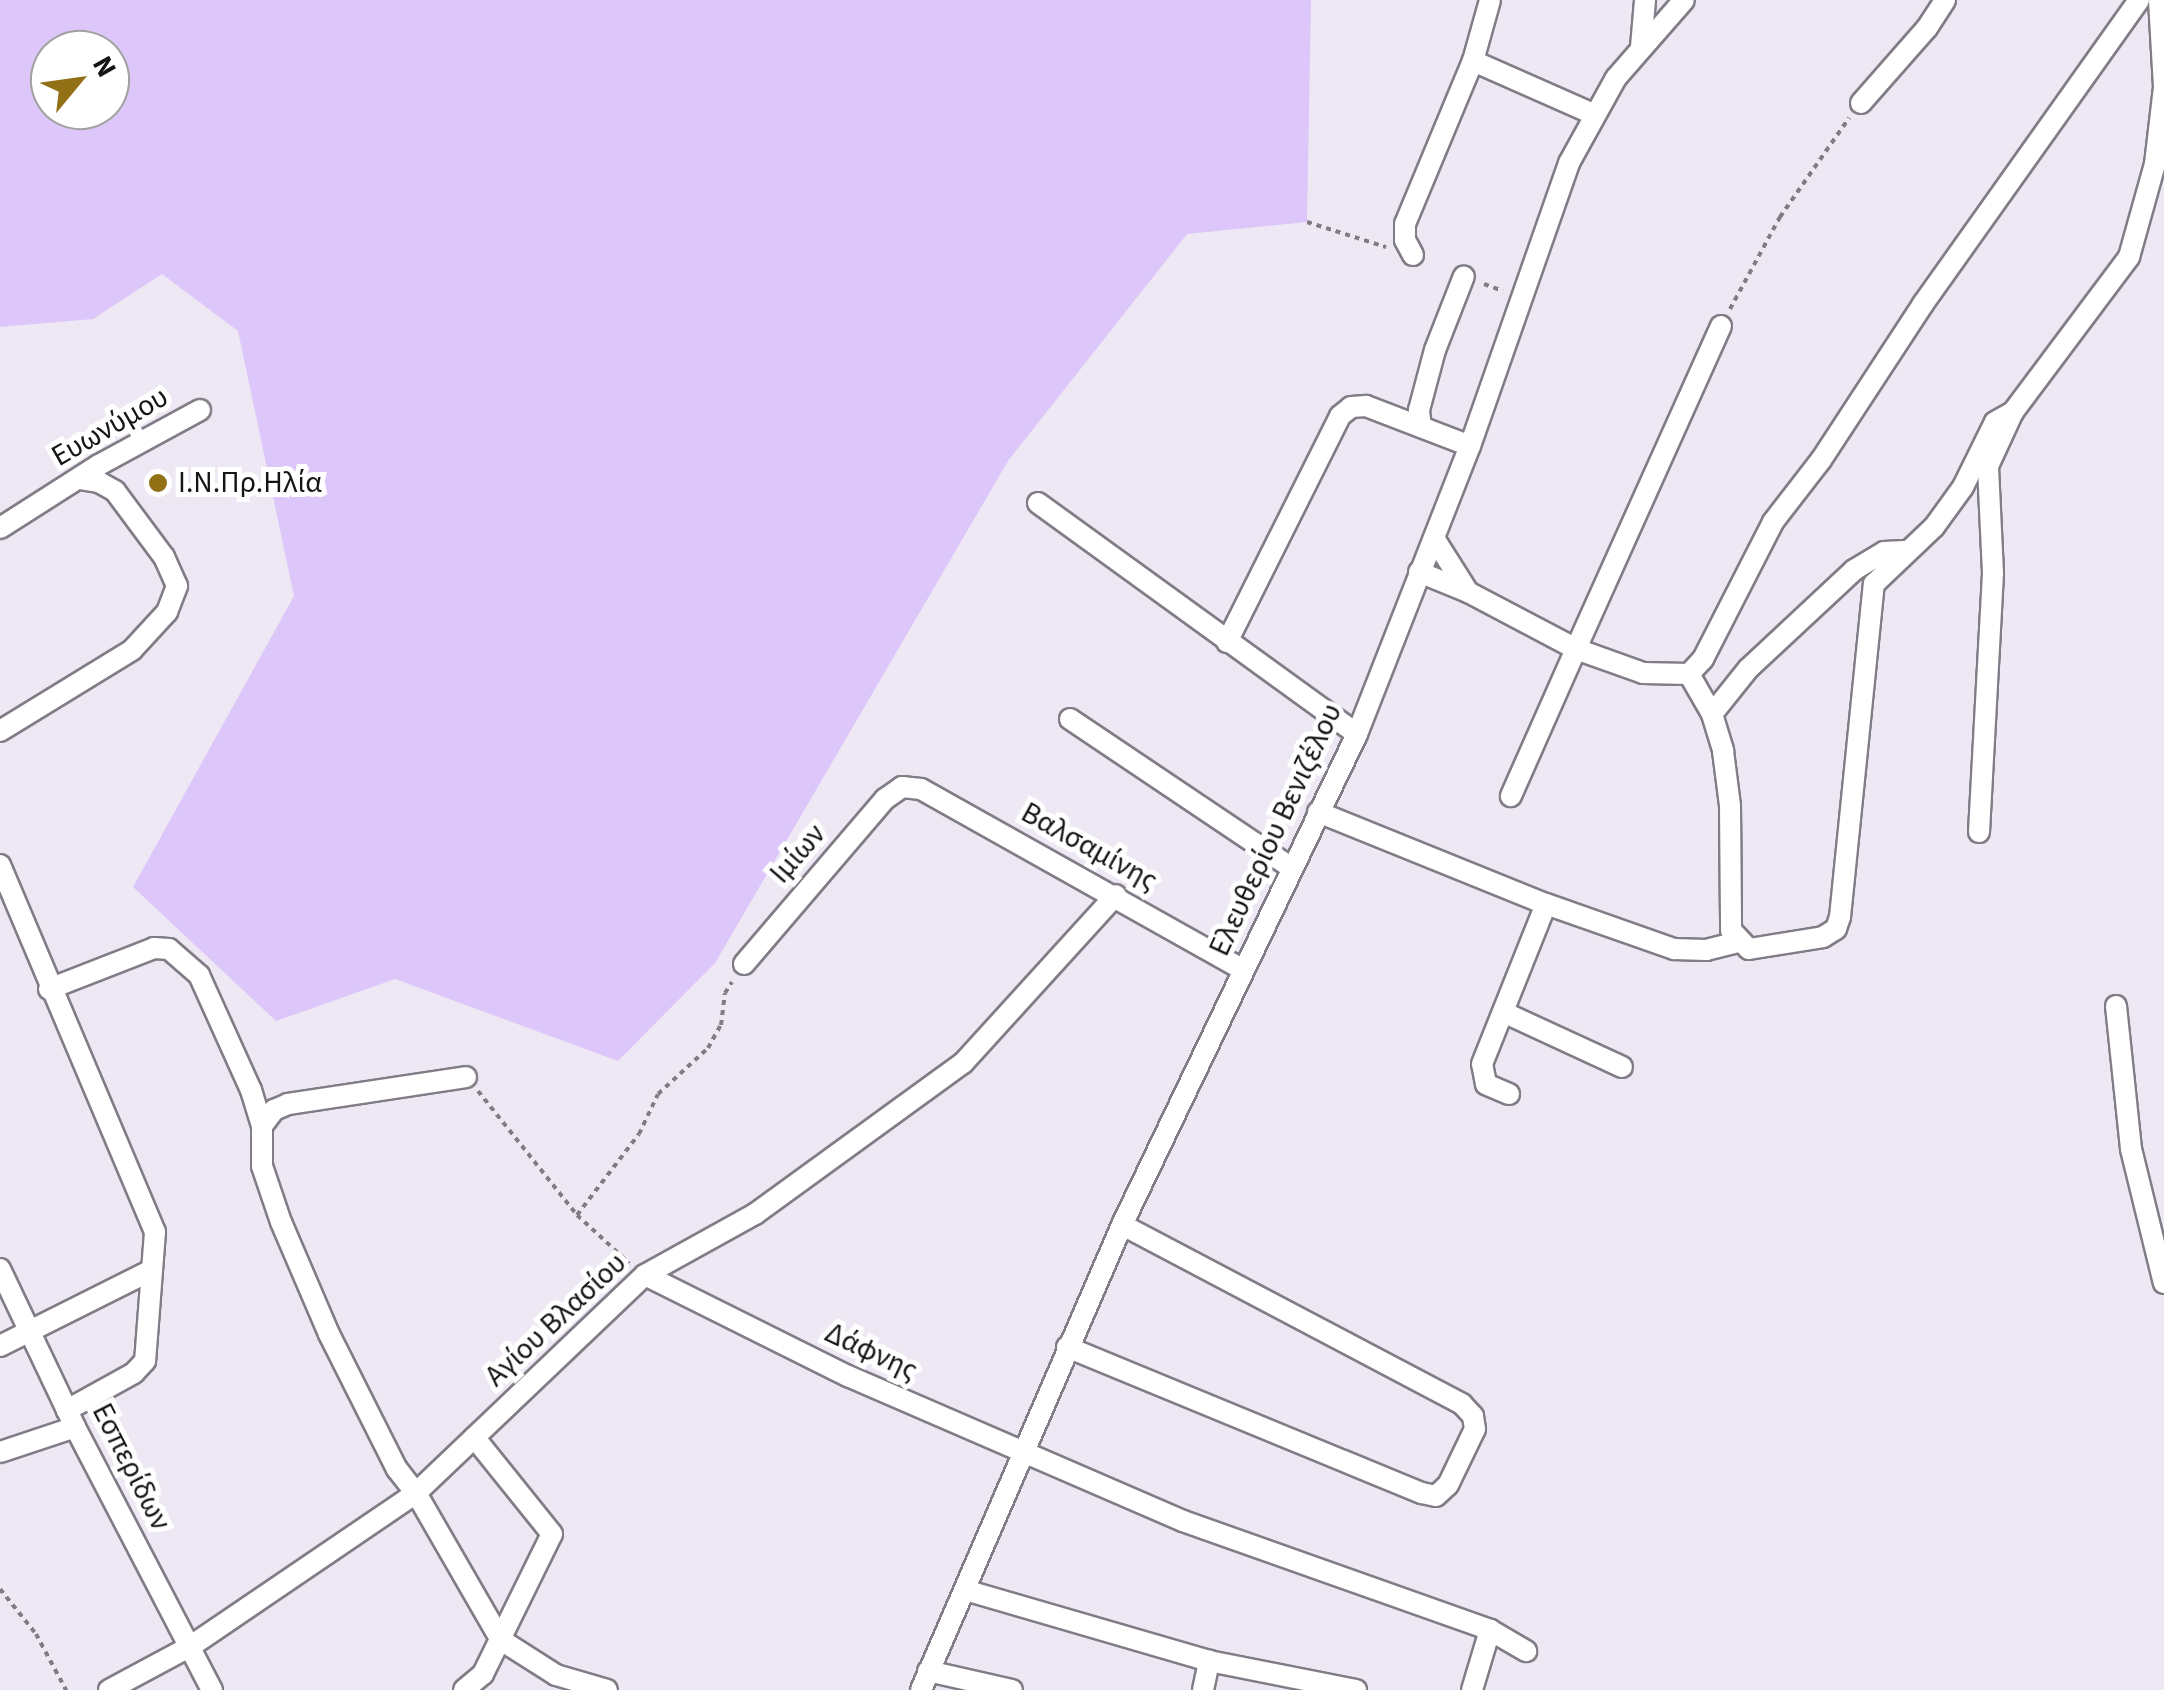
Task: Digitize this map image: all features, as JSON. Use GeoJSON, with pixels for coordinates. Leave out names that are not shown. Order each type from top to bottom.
{"type":"FeatureCollection","features":[{"type":"Feature","properties":{"kind":"street"},"geometry":{"type":"LineString","coordinates":[[1413,256],[1405,240],[1405,224],[1473,61],[1490,0]]}},
{"type":"Feature","properties":{"kind":"street"},"geometry":{"type":"LineString","coordinates":[[1641,47],[1644,0]]}},
{"type":"Feature","properties":{"kind":"street","name":"Ελευθερίου Βενιζέλου"},"geometry":{"type":"LineString","coordinates":[[925,1681],[1122,1225],[1357,734],[1470,446],[1552,206],[1593,114],[1641,47],[1684,0]]}},
{"type":"Feature","properties":{"kind":"street"},"geometry":{"type":"LineString","coordinates":[[1861,103],[1927,28],[1946,0]]}},
{"type":"Feature","properties":{"kind":"street"},"geometry":{"type":"LineString","coordinates":[[1689,674],[1718,633],[1773,522],[1821,460],[1922,304],[2139,0]]}},
{"type":"Feature","properties":{"kind":"street"},"geometry":{"type":"LineString","coordinates":[[1979,832],[1992,573],[1988,466],[2013,412],[2129,257],[2155,164],[2164,87],[2159,0]]}},
{"type":"Feature","properties":{"kind":"street"},"geometry":{"type":"LineString","coordinates":[[1473,61],[1593,114]]}},
{"type":"Feature","properties":{"kind":"street"},"geometry":{"type":"LineString","coordinates":[[1421,427],[1419,410],[1435,350],[1464,276]]}},
{"type":"Feature","properties":{"kind":"street"},"geometry":{"type":"LineString","coordinates":[[1511,796],[1721,326]]}},
{"type":"Feature","properties":{"kind":"street"},"geometry":{"type":"LineString","coordinates":[[1227,642],[1340,416],[1351,407],[1366,406],[1470,446]]}},
{"type":"Feature","properties":{"kind":"street","name":"Ευωνύμου"},"geometry":{"type":"LineString","coordinates":[[0,528],[200,410]]}},
{"type":"Feature","properties":{"kind":"street"},"geometry":{"type":"LineString","coordinates":[[1689,674],[1712,714],[1723,751],[1730,806],[1731,930],[1738,942],[1750,949],[1823,937],[1836,929],[1874,584],[1934,527],[1962,487],[1995,422],[2013,412]]}},
{"type":"Feature","properties":{"kind":"street"},"geometry":{"type":"LineString","coordinates":[[0,731],[132,650],[167,612],[177,586],[164,557],[115,491],[100,482],[79,480]]}},
{"type":"Feature","properties":{"kind":"street"},"geometry":{"type":"LineString","coordinates":[[1038,503],[1357,734]]}},
{"type":"Feature","properties":{"kind":"street"},"geometry":{"type":"LineString","coordinates":[[1434,538],[1468,592]]}},
{"type":"Feature","properties":{"kind":"street"},"geometry":{"type":"LineString","coordinates":[[1712,714],[1748,669],[1854,570],[1884,552],[1906,550]]}},
{"type":"Feature","properties":{"kind":"street"},"geometry":{"type":"LineString","coordinates":[[1419,572],[1468,592],[1576,649],[1643,673],[1689,674]]}},
{"type":"Feature","properties":{"kind":"street"},"geometry":{"type":"LineString","coordinates":[[1070,719],[1290,868]]}},
{"type":"Feature","properties":{"kind":"street","name":"Βαλσαμίνης"},"geometry":{"type":"LineString","coordinates":[[902,786],[921,789],[1244,970]]}},
{"type":"Feature","properties":{"kind":"street","name":"Ιμίων"},"geometry":{"type":"LineString","coordinates":[[744,964],[884,799],[902,786]]}},
{"type":"Feature","properties":{"kind":"street"},"geometry":{"type":"LineString","coordinates":[[1318,812],[1546,904],[1674,949],[1706,950],[1738,942]]}},
{"type":"Feature","properties":{"kind":"street"},"geometry":{"type":"LineString","coordinates":[[0,865],[3,888],[155,1232],[145,1361],[71,1418],[0,1452]]}},
{"type":"Feature","properties":{"kind":"street","name":"Αγίου Βλασίου"},"geometry":{"type":"LineString","coordinates":[[109,1690],[191,1646],[416,1494],[645,1275],[756,1214],[963,1063],[1116,895]]}},
{"type":"Feature","properties":{"kind":"street"},"geometry":{"type":"LineString","coordinates":[[1509,1094],[1486,1084],[1482,1064],[1546,904]]}},
{"type":"Feature","properties":{"kind":"street"},"geometry":{"type":"LineString","coordinates":[[49,989],[154,948],[169,949],[198,975],[232,1041],[262,1126],[262,1166],[282,1222],[366,1410],[397,1469],[416,1494],[501,1640],[556,1675],[607,1690]]}},
{"type":"Feature","properties":{"kind":"street"},"geometry":{"type":"LineString","coordinates":[[2116,1006],[2131,1148],[2164,1283]]}},
{"type":"Feature","properties":{"kind":"street"},"geometry":{"type":"LineString","coordinates":[[1503,1012],[1622,1067]]}},
{"type":"Feature","properties":{"kind":"street"},"geometry":{"type":"LineString","coordinates":[[262,1126],[274,1110],[288,1104],[466,1078]]}},
{"type":"Feature","properties":{"kind":"street"},"geometry":{"type":"LineString","coordinates":[[1067,1347],[1422,1494],[1436,1496],[1448,1485],[1474,1430],[1473,1416],[1462,1404],[1122,1225]]}},
{"type":"Feature","properties":{"kind":"street","name":"Εσπερίδων"},"geometry":{"type":"LineString","coordinates":[[0,1269],[71,1418],[212,1690]]}},
{"type":"Feature","properties":{"kind":"street"},"geometry":{"type":"LineString","coordinates":[[0,1346],[150,1271]]}},
{"type":"Feature","properties":{"kind":"street","name":"Δάφνης"},"geometry":{"type":"LineString","coordinates":[[645,1275],[848,1376],[1183,1521],[1490,1630],[1526,1650]]}},
{"type":"Feature","properties":{"kind":"street"},"geometry":{"type":"LineString","coordinates":[[464,1690],[484,1674],[552,1534],[474,1438]]}},
{"type":"Feature","properties":{"kind":"street"},"geometry":{"type":"LineString","coordinates":[[964,1590],[1208,1661],[1356,1690]]}},
{"type":"Feature","properties":{"kind":"street"},"geometry":{"type":"LineString","coordinates":[[1472,1690],[1490,1630]]}},
{"type":"Feature","properties":{"kind":"street"},"geometry":{"type":"LineString","coordinates":[[1203,1690],[1208,1661]]}},
{"type":"Feature","properties":{"kind":"street"},"geometry":{"type":"LineString","coordinates":[[925,1681],[1012,1690]]}},
{"type":"Feature","properties":{"kind":"path"},"geometry":{"type":"LineString","coordinates":[[1721,326],[1780,217],[1861,103]]}},
{"type":"Feature","properties":{"kind":"path"},"geometry":{"type":"LineString","coordinates":[[577,1215],[639,1134],[658,1094],[708,1048],[721,1025],[725,994],[744,964]]}},
{"type":"Feature","properties":{"kind":"path"},"geometry":{"type":"LineString","coordinates":[[466,1078],[524,1143],[577,1215],[645,1275]]}},
{"type":"Feature","properties":{"kind":"path"},"geometry":{"type":"LineString","coordinates":[[0,1589],[36,1634],[66,1690]]}},
{"type":"Feature","properties":{"kind":"shaded area"},"geometry":{"type":"Polygon","coordinates":[[[0,0],[1311,0],[1307,222],[1187,234],[1008,461],[715,963],[618,1061],[395,979],[276,1021],[133,887],[294,596],[238,331],[162,274],[93,319],[0,327],[0,0]]]}},
{"type":"Feature","properties":{"kind":"place","name":"Ι.Ν.Πρ.Ηλία"},"geometry":{"type":"Point","coordinates":[158,483]}}]}
